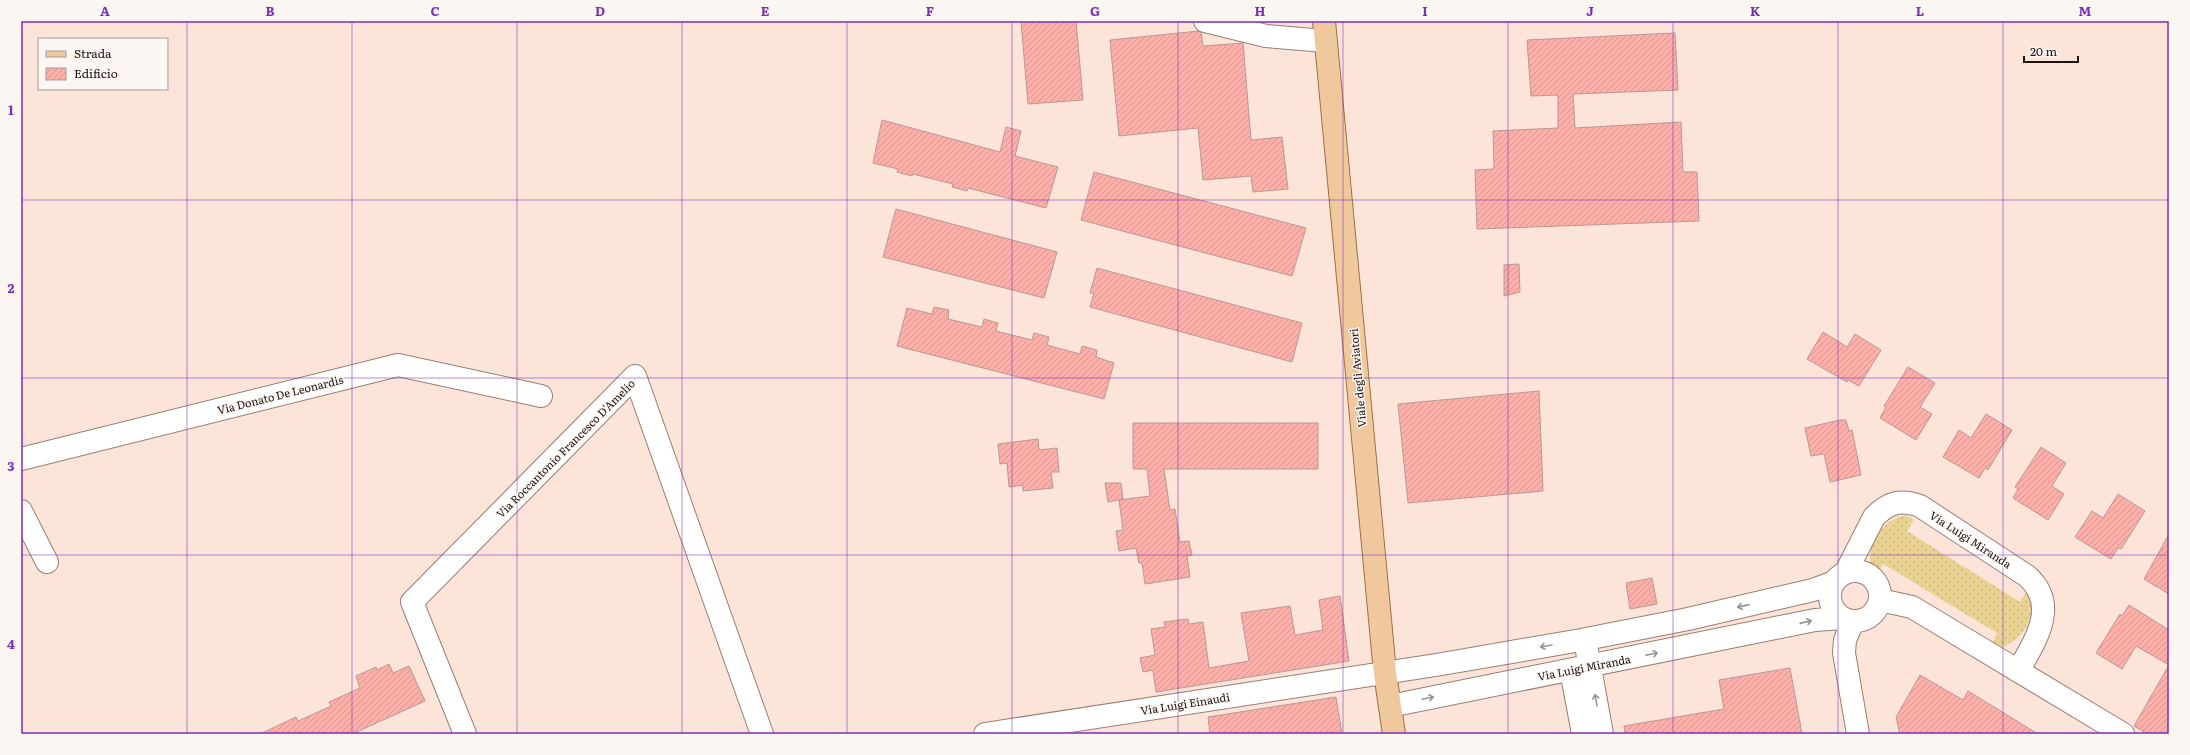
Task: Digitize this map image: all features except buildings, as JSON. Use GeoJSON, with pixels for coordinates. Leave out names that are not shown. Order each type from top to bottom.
{"type":"FeatureCollection","features":[{"type":"Feature","properties":{"kind":"main road","name":"Viale degli Aviatori"},"geometry":{"type":"LineString","coordinates":[[1324,31],[1385,672],[1394,734]]}},
{"type":"Feature","properties":{"kind":"street"},"geometry":{"type":"LineString","coordinates":[[1205,21],[1266,36],[1324,31]]}},
{"type":"Feature","properties":{"kind":"street","name":"Via Donato De Leonardis"},"geometry":{"type":"LineString","coordinates":[[21,459],[398,365],[541,396]]}},
{"type":"Feature","properties":{"kind":"street","name":"Via Roccantonio Francesco D'Amelio"},"geometry":{"type":"LineString","coordinates":[[465,734],[412,602],[635,376],[762,734]]}},
{"type":"Feature","properties":{"kind":"street","name":"Via Luigi Miranda"},"geometry":{"type":"LineString","coordinates":[[1840,577],[1874,517],[1880,511],[1894,503],[1906,501],[1920,506],[2028,576],[2037,584],[2044,602],[2043,621],[2018,672]]}},
{"type":"Feature","properties":{"kind":"street"},"geometry":{"type":"LineString","coordinates":[[21,511],[47,562]]}},
{"type":"Feature","properties":{"kind":"street"},"geometry":{"type":"LineString","coordinates":[[1385,672],[1584,639],[1688,619],[1813,590],[1840,577],[1856,571],[1872,577],[1878,588],[1880,600],[1874,613],[1868,618],[1848,620],[1832,606],[1830,598],[1840,577]]}},
{"type":"Feature","properties":{"kind":"street"},"geometry":{"type":"LineString","coordinates":[[1771,599],[1779,628]]}},
{"type":"Feature","properties":{"kind":"street"},"geometry":{"type":"LineString","coordinates":[[1880,600],[1912,607],[2018,672],[2101,728],[2123,734]]}},
{"type":"Feature","properties":{"kind":"street","name":"Via Luigi Miranda"},"geometry":{"type":"LineString","coordinates":[[1390,706],[1828,618],[1848,620]]}},
{"type":"Feature","properties":{"kind":"street"},"geometry":{"type":"LineString","coordinates":[[1848,620],[1844,653],[1858,734]]}},
{"type":"Feature","properties":{"kind":"street"},"geometry":{"type":"LineString","coordinates":[[1583,734],[1580,668],[1584,639]]}},
{"type":"Feature","properties":{"kind":"street"},"geometry":{"type":"LineString","coordinates":[[1580,668],[1602,734]]}},
{"type":"Feature","properties":{"kind":"street","name":"Via Luigi Einaudi"},"geometry":{"type":"LineString","coordinates":[[985,734],[1385,672]]}},
{"type":"Feature","properties":{"kind":"shaded area"},"geometry":{"type":"Polygon","coordinates":[[[1905,515],[1914,520],[1907,531],[2020,602],[2027,591],[2031,600],[2032,609],[2026,627],[2020,635],[2005,646],[1996,648],[1992,645],[1997,633],[1883,564],[1878,573],[1873,572],[1870,553],[1876,536],[1888,523],[1905,515]]]}}]}
